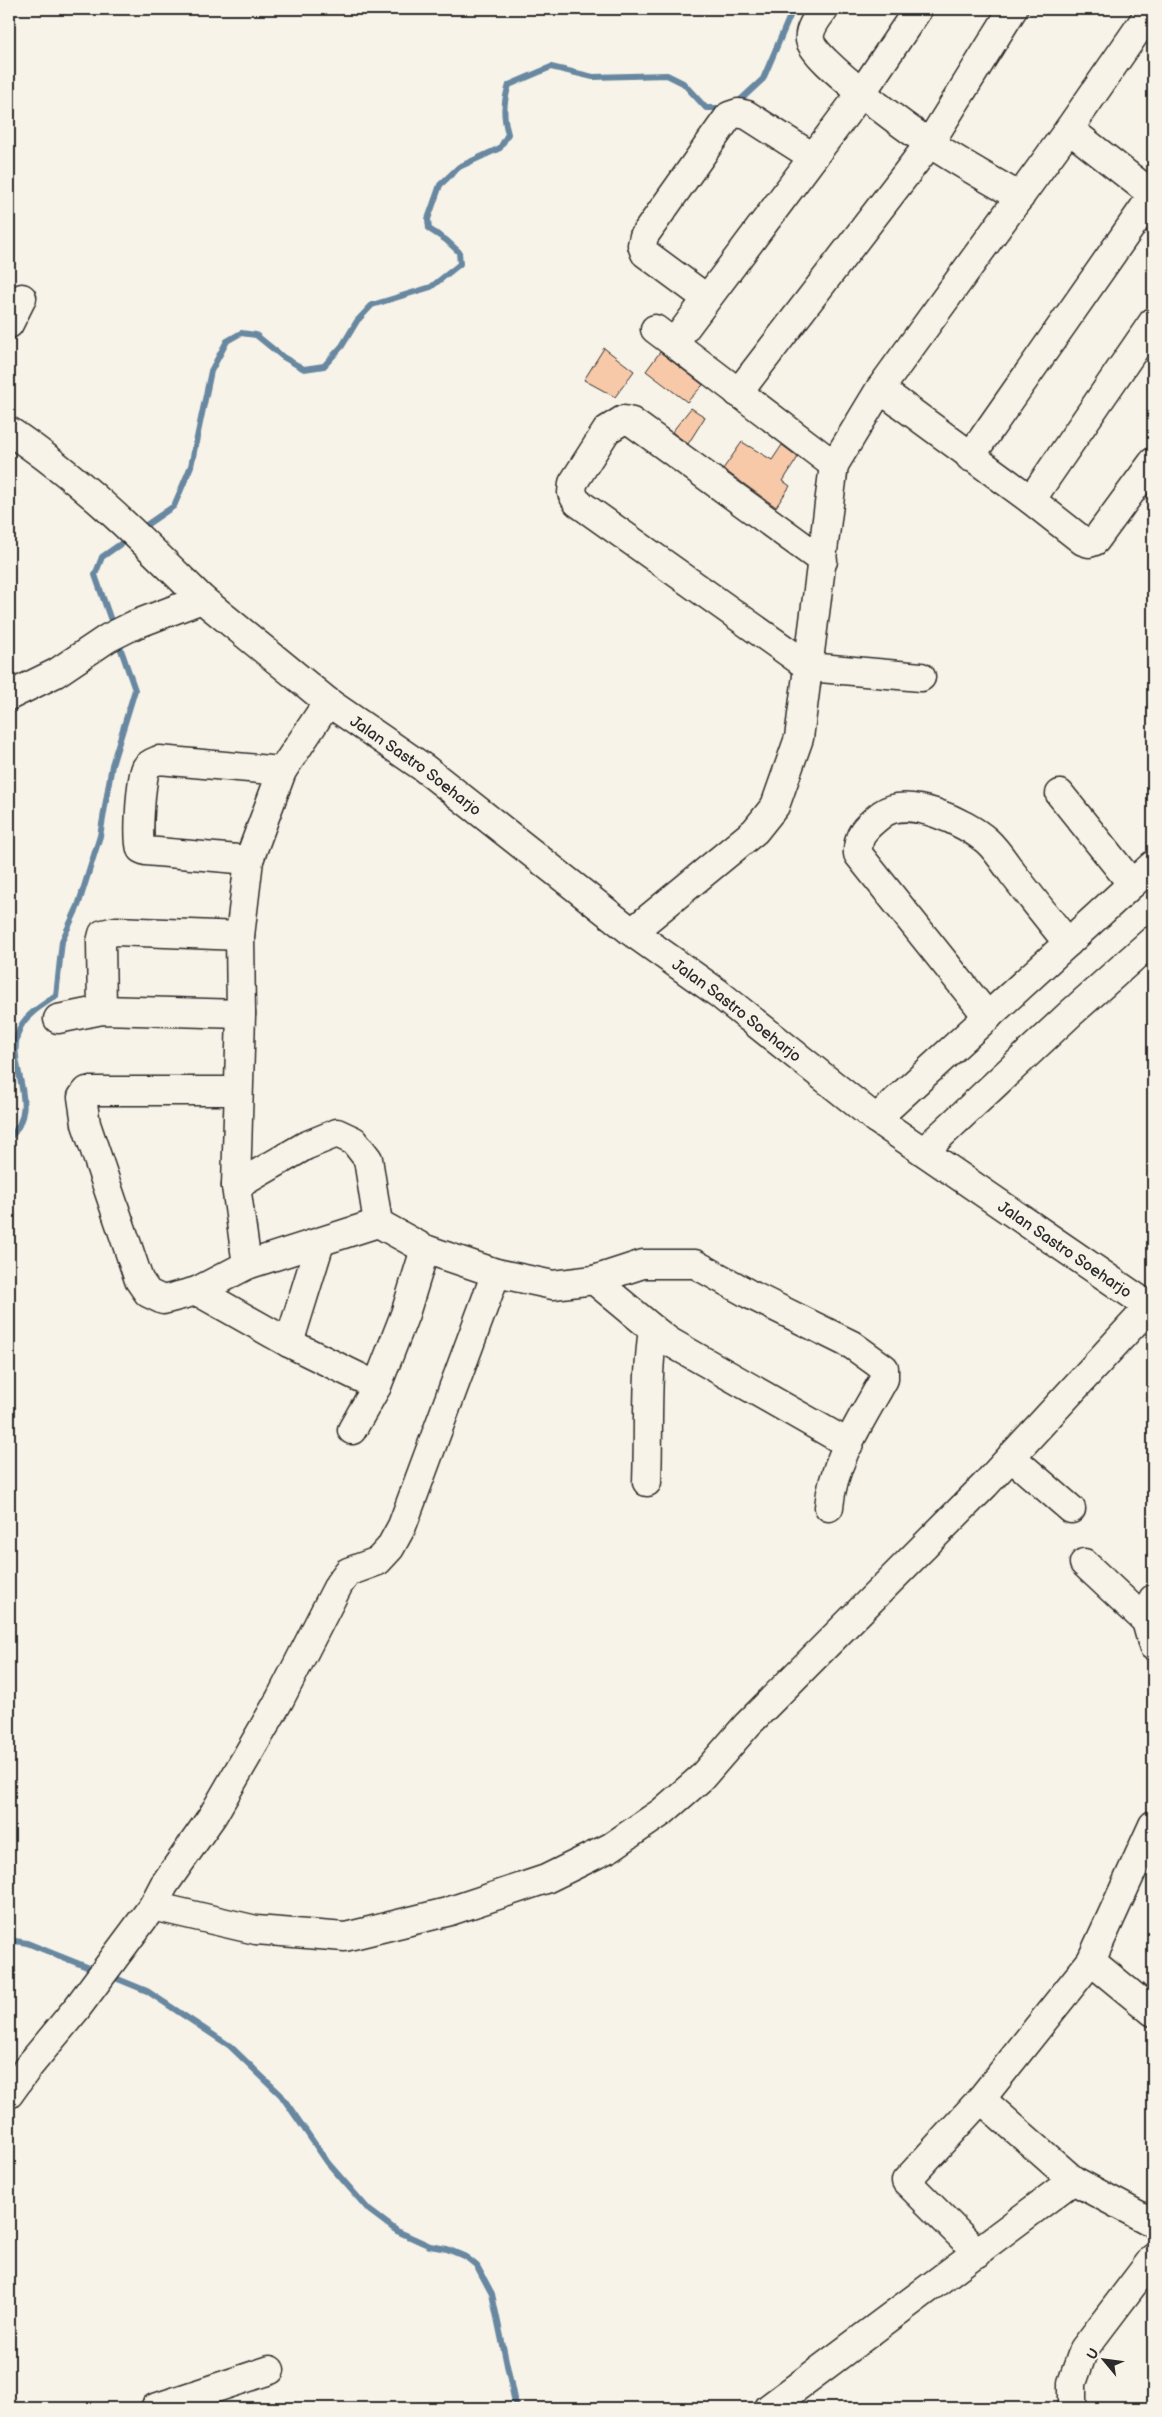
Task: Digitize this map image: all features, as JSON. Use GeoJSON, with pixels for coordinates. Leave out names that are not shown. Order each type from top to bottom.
{"type":"FeatureCollection","features":[{"type":"Feature","properties":{"kind":"street"},"geometry":{"type":"LineString","coordinates":[[824,9],[813,24],[809,38],[814,50],[836,71],[929,144],[1020,197]]}},
{"type":"Feature","properties":{"kind":"street"},"geometry":{"type":"LineString","coordinates":[[834,465],[665,336],[706,298],[862,92],[918,9]]}},
{"type":"Feature","properties":{"kind":"street"},"geometry":{"type":"LineString","coordinates":[[738,392],[929,144],[1013,9]]}},
{"type":"Feature","properties":{"kind":"street"},"geometry":{"type":"LineString","coordinates":[[632,932],[755,831],[775,806],[799,738],[834,465],[880,389],[1069,129],[1152,9]]}},
{"type":"Feature","properties":{"kind":"street"},"geometry":{"type":"LineString","coordinates":[[706,298],[645,253],[642,245],[644,236],[729,116],[738,113],[747,115],[813,157]]}},
{"type":"Feature","properties":{"kind":"street"},"geometry":{"type":"LineString","coordinates":[[970,457],[1153,195],[1069,129]]}},
{"type":"Feature","properties":{"kind":"street"},"geometry":{"type":"LineString","coordinates":[[9,324],[22,298]]}},
{"type":"Feature","properties":{"kind":"street"},"geometry":{"type":"LineString","coordinates":[[1031,500],[1153,322]]}},
{"type":"Feature","properties":{"kind":"street"},"geometry":{"type":"LineString","coordinates":[[880,389],[1031,500],[1083,541],[1089,543],[1095,541],[1153,462]]}},
{"type":"Feature","properties":{"kind":"street"},"geometry":{"type":"LineString","coordinates":[[823,561],[632,422],[623,420],[607,430],[573,483],[572,493],[577,502],[809,667],[921,677]]}},
{"type":"Feature","properties":{"kind":"street","name":"Jalan Sastro Soeharjo"},"geometry":{"type":"LineString","coordinates":[[9,431],[40,452],[143,542],[202,600],[328,702],[424,768],[632,932],[718,993],[876,1119],[1152,1308]]}},
{"type":"Feature","properties":{"kind":"street"},"geometry":{"type":"LineString","coordinates":[[9,696],[56,672],[108,638],[134,625],[202,600]]}},
{"type":"Feature","properties":{"kind":"street"},"geometry":{"type":"LineString","coordinates":[[246,1265],[236,1186],[237,1091],[241,1014],[240,936],[249,860],[282,771],[328,702]]}},
{"type":"Feature","properties":{"kind":"street"},"geometry":{"type":"LineString","coordinates":[[249,860],[141,849],[140,811],[145,769],[151,763],[159,760],[282,771]]}},
{"type":"Feature","properties":{"kind":"street"},"geometry":{"type":"LineString","coordinates":[[1060,794],[1132,884]]}},
{"type":"Feature","properties":{"kind":"street"},"geometry":{"type":"LineString","coordinates":[[988,1017],[858,854],[857,842],[866,827],[890,808],[907,807],[922,808],[970,828],[988,842],[1068,943]]}},
{"type":"Feature","properties":{"kind":"street"},"geometry":{"type":"LineString","coordinates":[[876,1119],[1153,865]]}},
{"type":"Feature","properties":{"kind":"street"},"geometry":{"type":"LineString","coordinates":[[102,1010],[101,942],[103,934],[116,931],[240,936]]}},
{"type":"Feature","properties":{"kind":"street"},"geometry":{"type":"LineString","coordinates":[[924,1152],[1070,1014],[1153,940]]}},
{"type":"Feature","properties":{"kind":"street"},"geometry":{"type":"LineString","coordinates":[[58,1019],[102,1010],[241,1014]]}},
{"type":"Feature","properties":{"kind":"street"},"geometry":{"type":"LineString","coordinates":[[237,1091],[87,1091],[82,1097],[86,1124],[139,1280],[148,1293],[163,1300],[197,1291],[246,1265],[378,1223],[425,1249],[496,1273],[553,1285],[594,1280],[643,1264],[695,1264],[749,1294],[852,1345],[884,1368],[884,1379],[849,1444],[830,1490],[829,1507]]}},
{"type":"Feature","properties":{"kind":"street"},"geometry":{"type":"LineString","coordinates":[[236,1186],[305,1146],[337,1133],[354,1141],[368,1159],[378,1223]]}},
{"type":"Feature","properties":{"kind":"street"},"geometry":{"type":"LineString","coordinates":[[289,1343],[320,1242]]}},
{"type":"Feature","properties":{"kind":"street"},"geometry":{"type":"LineString","coordinates":[[352,1430],[377,1386],[405,1314],[425,1249]]}},
{"type":"Feature","properties":{"kind":"street"},"geometry":{"type":"LineString","coordinates":[[9,2094],[29,2066],[116,1958],[213,1815],[280,1699],[339,1584],[348,1572],[378,1561],[390,1548],[402,1526],[496,1273]]}},
{"type":"Feature","properties":{"kind":"street"},"geometry":{"type":"LineString","coordinates":[[594,1280],[670,1342],[849,1444]]}},
{"type":"Feature","properties":{"kind":"street"},"geometry":{"type":"LineString","coordinates":[[197,1291],[289,1343],[377,1386]]}},
{"type":"Feature","properties":{"kind":"street"},"geometry":{"type":"LineString","coordinates":[[153,1906],[256,1930],[345,1937],[447,1912],[546,1879],[611,1847],[662,1812],[701,1778],[747,1725],[1011,1457],[1152,1308]]}},
{"type":"Feature","properties":{"kind":"street"},"geometry":{"type":"LineString","coordinates":[[647,1482],[648,1368],[653,1329]]}},
{"type":"Feature","properties":{"kind":"street"},"geometry":{"type":"LineString","coordinates":[[1011,1457],[1071,1509]]}},
{"type":"Feature","properties":{"kind":"street"},"geometry":{"type":"LineString","coordinates":[[1084,1563],[1151,1622]]}},
{"type":"Feature","properties":{"kind":"street"},"geometry":{"type":"LineString","coordinates":[[978,2253],[906,2181],[981,2099],[1091,1961],[1153,1825]]}},
{"type":"Feature","properties":{"kind":"street"},"geometry":{"type":"LineString","coordinates":[[1091,1961],[1153,2012]]}},
{"type":"Feature","properties":{"kind":"street"},"geometry":{"type":"LineString","coordinates":[[981,2099],[1073,2180],[1153,2222]]}},
{"type":"Feature","properties":{"kind":"street"},"geometry":{"type":"LineString","coordinates":[[769,2408],[1073,2180]]}},
{"type":"Feature","properties":{"kind":"street"},"geometry":{"type":"LineString","coordinates":[[1072,2408],[1072,2383],[1084,2349],[1153,2258]]}},
{"type":"Feature","properties":{"kind":"street"},"geometry":{"type":"LineString","coordinates":[[155,2408],[270,2370]]}},
{"type":"Feature","properties":{"kind":"building"},"geometry":{"type":"Polygon","coordinates":[[[604,348],[634,371],[615,397],[584,380],[604,348]]]}},
{"type":"Feature","properties":{"kind":"building"},"geometry":{"type":"Polygon","coordinates":[[[660,352],[703,385],[687,402],[646,371],[660,352]]]}},
{"type":"Feature","properties":{"kind":"building"},"geometry":{"type":"Polygon","coordinates":[[[691,408],[705,417],[688,444],[672,432],[691,408]]]}},
{"type":"Feature","properties":{"kind":"building"},"geometry":{"type":"Polygon","coordinates":[[[742,442],[772,460],[782,445],[798,457],[783,481],[790,486],[776,507],[723,469],[742,442]]]}},
{"type":"Feature","properties":{"kind":"waterway"},"geometry":{"type":"LineString","coordinates":[[736,104],[763,79],[793,9]]}},
{"type":"Feature","properties":{"kind":"waterway"},"geometry":{"type":"LineString","coordinates":[[139,530],[174,506],[191,466],[211,371],[227,341],[241,333],[256,335],[283,357],[304,369],[324,366],[342,346],[357,321],[372,305],[431,287],[460,264],[459,252],[446,240],[429,229],[428,219],[440,185],[459,167],[500,148],[508,134],[504,110],[509,85],[551,67],[593,77],[667,75],[683,83],[706,108],[725,108]]}},
{"type":"Feature","properties":{"kind":"waterway"},"geometry":{"type":"LineString","coordinates":[[114,629],[95,575],[102,557],[129,538]]}},
{"type":"Feature","properties":{"kind":"waterway"},"geometry":{"type":"LineString","coordinates":[[9,1139],[19,1125],[23,1111],[16,1040],[21,1026],[27,1017],[56,996],[62,941],[78,906],[100,836],[112,765],[135,690],[118,641]]}},
{"type":"Feature","properties":{"kind":"waterway"},"geometry":{"type":"LineString","coordinates":[[9,1940],[27,1943],[97,1971]]}},
{"type":"Feature","properties":{"kind":"waterway"},"geometry":{"type":"LineString","coordinates":[[108,1975],[147,1991],[230,2046],[281,2095],[328,2163],[369,2210],[397,2231],[430,2246],[447,2249],[466,2257],[477,2266],[492,2294],[516,2408]]}}]}
